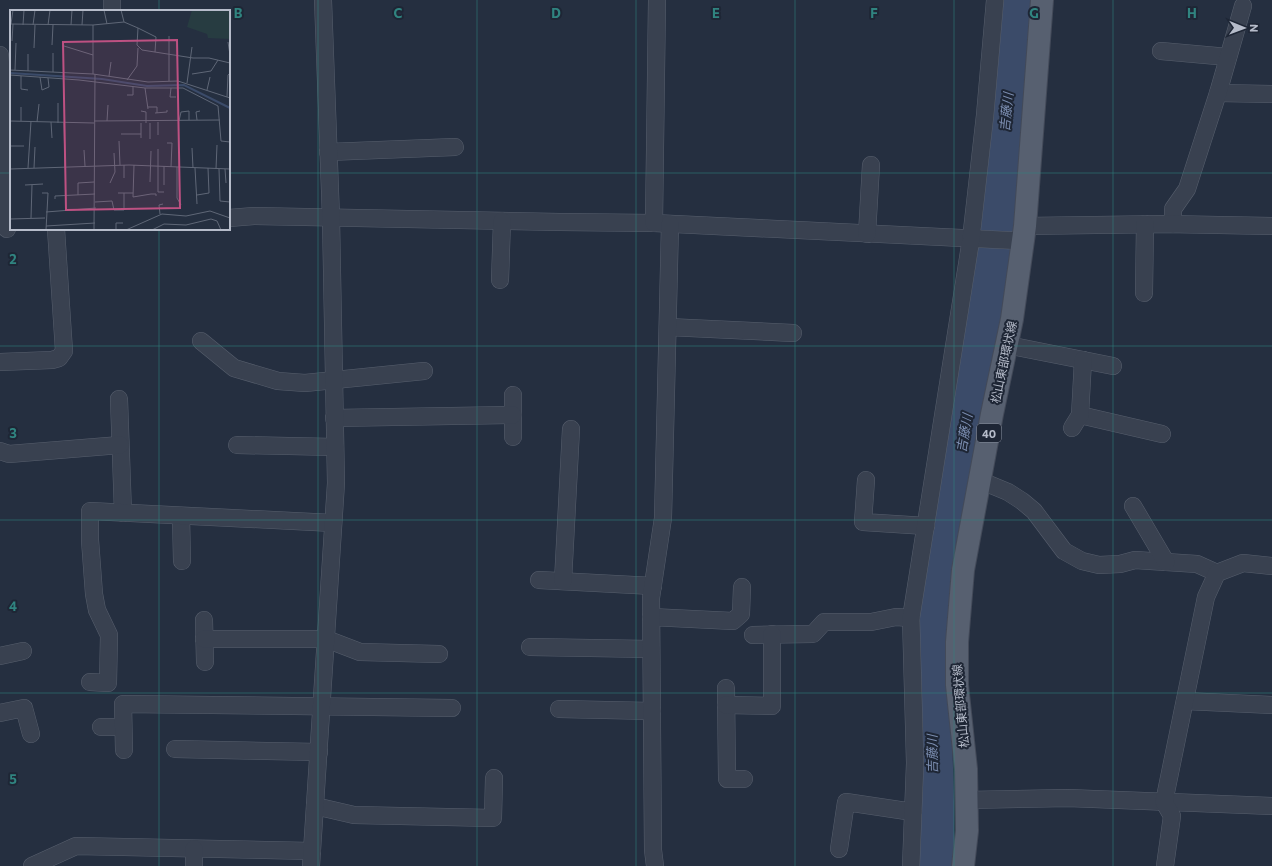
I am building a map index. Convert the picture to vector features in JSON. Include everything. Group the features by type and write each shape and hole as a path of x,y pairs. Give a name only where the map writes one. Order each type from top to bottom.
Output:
{"main road":[{"name":"松山東部環状線","path":"963,866 967,831 966,769 957,685 957,642 963,570 1012,319 1042,0"}],"street":[{"path":"32,866 76,846 194,848 312,859 336,483 323,0"},
{"path":"655,866 651,598 663,518 668,327 662,223 657,0"},
{"path":"911,866 915,763 911,618 976,240 995,0"},
{"path":"1173,224 1173,209 1187,189 1218,93 1243,6"},
{"path":"1161,51 1228,57"},
{"path":"0,55 6,144 6,229"},
{"path":"1218,93 1272,94"},
{"path":"328,152 455,147"},
{"path":"867,234 870,165"},
{"path":"230,218 254,216 662,223 976,240 1145,224 1272,226"},
{"path":"500,280 502,221"},
{"path":"1144,293 1145,224"},
{"path":"0,362 52,360 59,358 64,351 56,230"},
{"path":"668,327 793,333"},
{"path":"201,341 234,368 278,381 305,383 424,371"},
{"path":"1007,345 1113,366"},
{"path":"1083,360 1076,422 1162,434"},
{"path":"513,394 513,437"},
{"path":"119,399 123,513"},
{"path":"334,418 513,415"},
{"path":"563,581 571,429"},
{"path":"0,451 9,454 120,445"},
{"path":"237,445 335,447"},
{"path":"866,480 863,522 926,526"},
{"path":"980,480 1008,492 1022,501 1034,511 1064,550 1082,561 1099,565 1120,564 1135,560 1197,564 1217,573"},
{"path":"1133,506 1166,562"},
{"path":"90,682 108,683 109,635 97,610 94,594 90,540 90,511 333,523"},
{"path":"181,516 182,561"},
{"path":"1165,866 1172,816 1164,802 1206,597 1217,573 1243,563 1272,566"},
{"path":"539,580 653,586"},
{"path":"651,617 733,621 741,614 742,587"},
{"path":"754,635 814,634 824,622 871,622 896,617 911,618"},
{"path":"204,620 205,662"},
{"path":"726,705 772,706 772,634"},
{"path":"204,639 326,639 360,652 439,654"},
{"path":"530,647 651,649"},
{"path":"0,656 23,651"},
{"path":"726,688 727,779 744,779"},
{"path":"1185,701 1272,705"},
{"path":"124,750 123,704 452,708"},
{"path":"0,713 24,708 31,734"},
{"path":"558,709 652,711"},
{"path":"101,727 123,727"},
{"path":"175,749 319,752"},
{"path":"315,806 354,815 493,818 494,778"},
{"path":"966,800 1068,798 1272,806"},
{"path":"839,849 846,802 913,812"},
{"path":"194,848 194,866"}],"waterway":[{"name":"吉藤川","path":"934,866 934,802 929,631 951,516 987,296 1017,0"}]}
